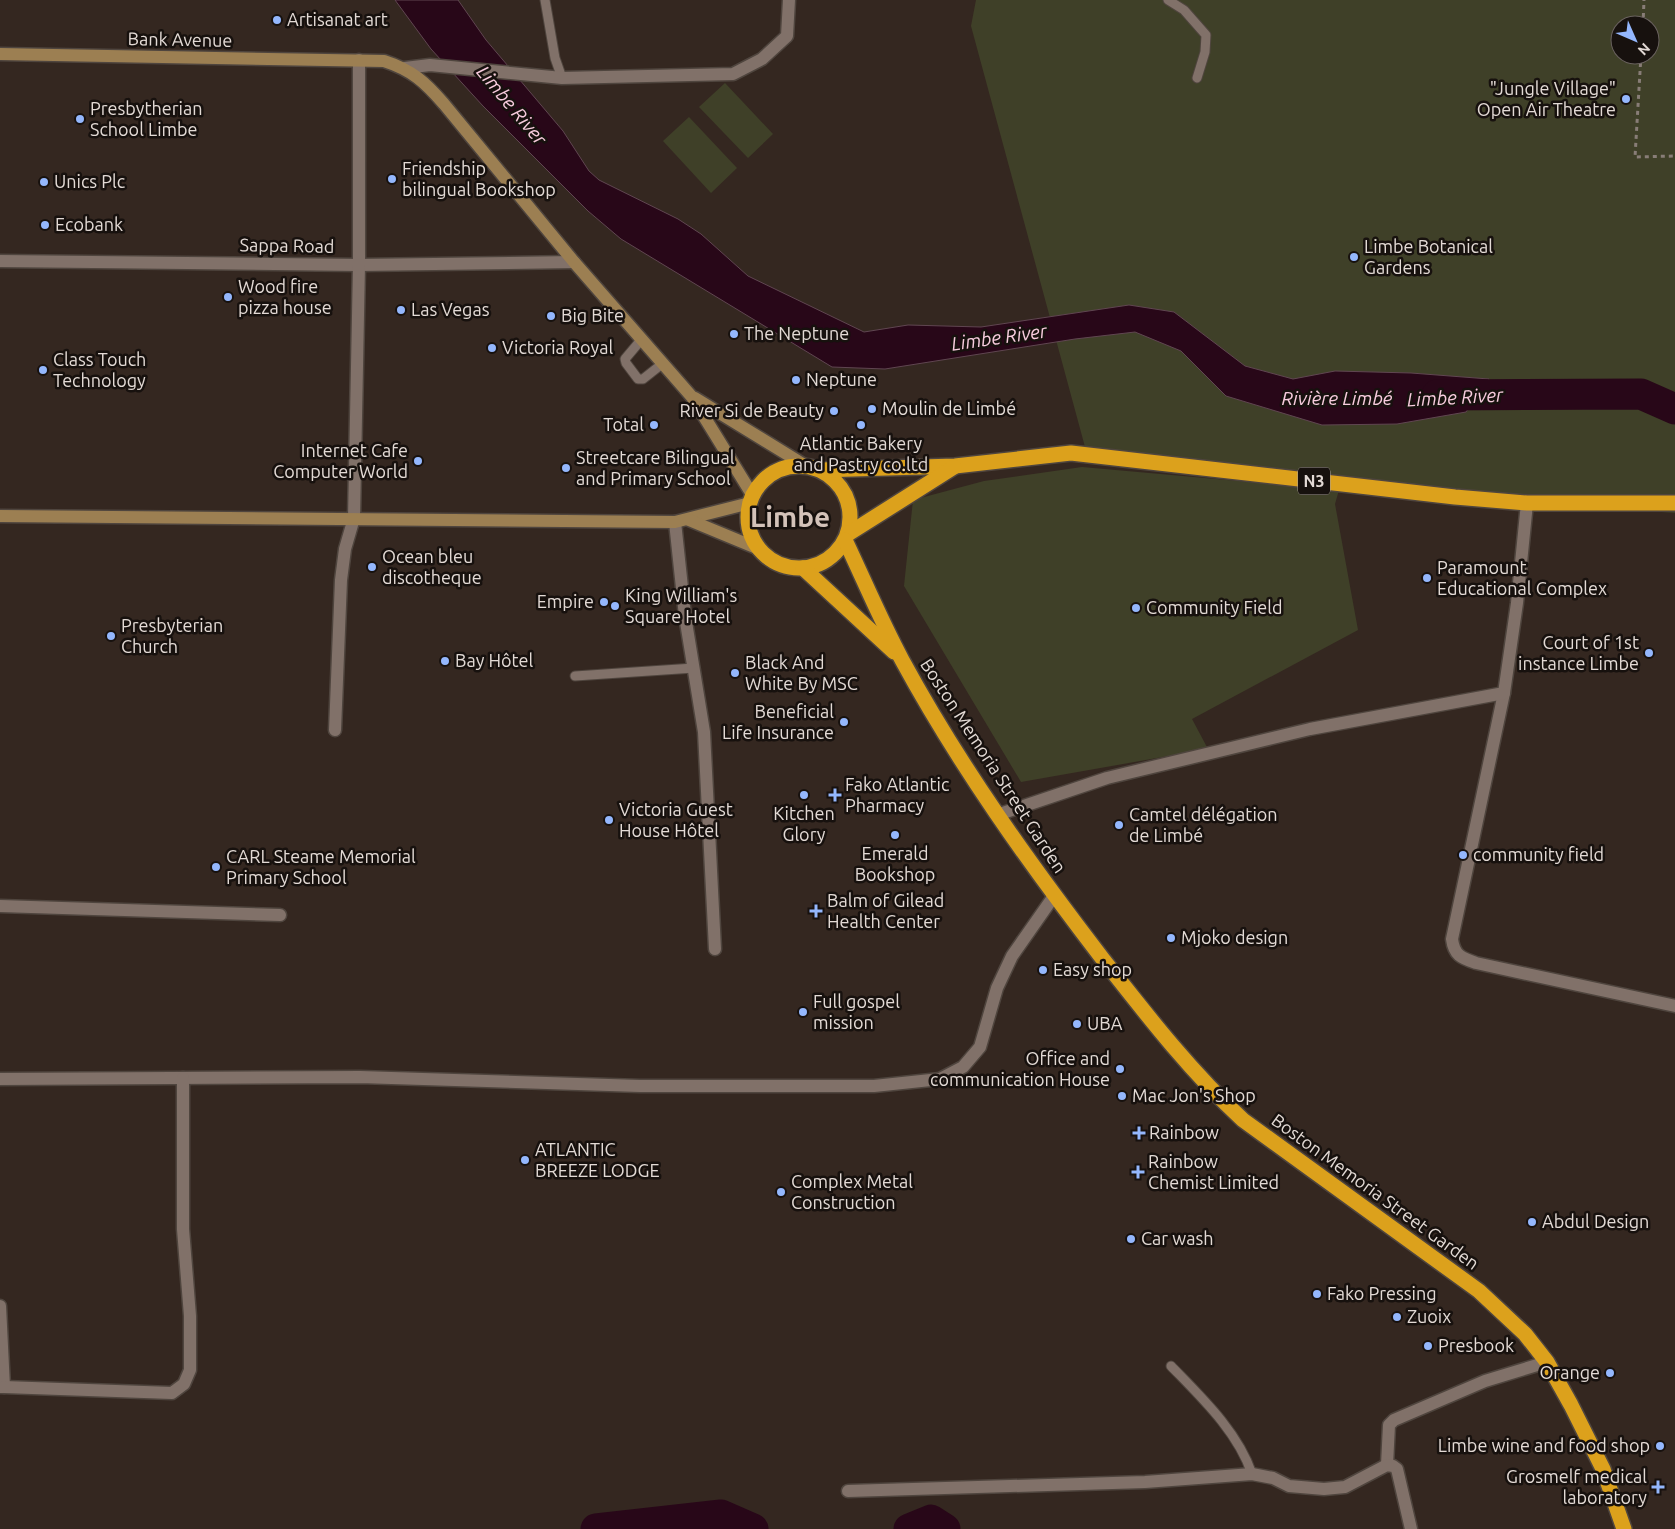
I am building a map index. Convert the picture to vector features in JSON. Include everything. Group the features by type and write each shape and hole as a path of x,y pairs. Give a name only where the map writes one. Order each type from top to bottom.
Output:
{"highway":[{"name":"N3","path":"955,466 1071,453 1454,497 1527,503 1675,503"},
{"path":"955,466 847,537 828,560 803,568 786,567 771,560 759,548 751,534 748,519 752,500 762,482 774,472 790,467 955,466"},
{"path":"813,468 836,480 847,496 851,515 847,537"},
{"name":"Boston Memoria Street Garden","path":"847,537 901,658 997,815 1054,896 1153,1024 1213,1092 1243,1120 1479,1291 1525,1334 1548,1362 1603,1469 1624,1529"},
{"name":"Boston Memoria Street Garden","path":"803,568 901,658"}],"main road":[{"name":"Bank Avenue","path":"0,54 359,60 384,61 405,68"},
{"path":"0,516 675,522 689,520 752,500 692,397 574,262 444,104 426,84 405,68"},
{"path":"692,397 813,468"},
{"path":"689,520 759,548"}],"street":[{"path":"405,68 430,65 562,78 733,74 762,59 787,36 789,0"},
{"path":"336,730 341,580 344,549 354,518 359,265 359,60"},
{"name":"Sappa Road","path":"0,261 359,265 574,262"},
{"path":"1527,503 1517,603 1504,693 1452,939 1453,950 1461,958 1476,963 1675,1006"},
{"path":"675,522 685,616 704,732 715,949"},
{"path":"997,815 1107,778 1290,734 1504,693"},
{"path":"0,1079 360,1077 640,1086 874,1086 911,1084 940,1079 963,1067 980,1047 997,988 1012,956 1054,896"},
{"path":"0,906 280,915"},
{"path":"0,1306 2,1387 172,1393 184,1384 190,1370 190,1325 183,1229 183,1078"},
{"path":"1387,1465 1389,1425 1394,1420 1485,1380 1548,1362"},
{"path":"848,1491 1146,1482 1252,1474 1273,1478 1289,1486 1324,1489 1345,1487 1387,1465 1397,1469 1411,1529"}],"lane":[{"path":"545,0 555,58 562,78"},
{"path":"1168,0 1184,10 1206,35 1205,52 1197,78"},
{"path":"641,340 625,358 626,363 638,380 643,379 662,364"},
{"path":"575,676 694,668"},
{"path":"1172,1366 1210,1408 1246,1453 1252,1474"}],"path":[{"path":"1643,15 1644,0"},
{"path":"1640,65 1635,157 1675,156"}],"green space":[{"name":"Limbe Botanical Gardens","path":"976,0 1675,0 1675,513 1455,497 1088,458 971,26"},
{"path":"725,83 773,134 748,158 699,107"},
{"path":"689,117 737,168 711,193 663,141"},
{"name":"Community Field","path":"1082,467 1339,490 1335,504 1358,630 1192,719 1208,749 1021,782 904,586 913,500 984,481"}],"water":[{"name":"Rivière Limbé","path":"395,0 458,0 486,40 563,131 589,171 599,180 678,219 701,234 748,276 864,332 908,325 981,327 1129,305 1174,312 1245,366 1293,379 1335,371 1411,373 1489,379 1466,412 1397,424 1322,425 1226,396 1181,351 1135,332 1075,339 885,369 832,367 621,239 588,211 483,106 431,49"}],"waterway":[{"name":"Limbe River","path":"1437,395 1641,394 1675,409"},
{"path":"596,1529 721,1515 753,1529"},
{"path":"909,1529 931,1520 945,1529"}],"place":[{"name":"Artisanat art","path":"277,20"},
{"name":"\"Jungle Village\" Open Air Theatre","path":"1626,99"},
{"name":"Presbytherian School Limbe","path":"80,119"},
{"name":"Friendship bilingual Bookshop","path":"392,179"},
{"name":"Unics Plc","path":"44,182"},
{"name":"Ecobank","path":"45,225"},
{"name":"Limbe Botanical Gardens","path":"1354,257"},
{"name":"Wood fire pizza house","path":"228,297"},
{"name":"Las Vegas","path":"401,310"},
{"name":"Big Bite","path":"551,316"},
{"name":"The Neptune","path":"734,334"},
{"name":"Victoria Royal","path":"492,348"},
{"name":"Class Touch Technology","path":"43,370"},
{"name":"Neptune","path":"796,380"},
{"name":"Moulin de Limbé","path":"872,409"},
{"name":"River Si de Beauty","path":"834,411"},
{"name":"Total","path":"654,425"},
{"name":"Atlantic Bakery and Pastry co.ltd","path":"861,425"},
{"name":"Internet Cafe Computer World","path":"418,461"},
{"name":"Streetcare Bilingual and Primary School","path":"566,468"},
{"name":"Ocean bleu discotheque","path":"372,567"},
{"name":"Paramount Educational Complex","path":"1427,578"},
{"name":"Empire","path":"604,602"},
{"name":"King William's Square Hotel","path":"615,606"},
{"name":"Community Field","path":"1136,608"},
{"name":"Presbyterian Church","path":"111,636"},
{"name":"Court of 1st instance Limbe","path":"1649,653"},
{"name":"Bay Hôtel","path":"445,661"},
{"name":"Black And White By MSC","path":"735,673"},
{"name":"Beneficial Life Insurance","path":"844,722"},
{"name":"Kitchen Glory","path":"804,795"},
{"name":"Fako Atlantic Pharmacy","path":"835,795"},
{"name":"Victoria Guest House Hôtel","path":"609,820"},
{"name":"Camtel délégation de Limbé","path":"1119,825"},
{"name":"Emerald Bookshop","path":"895,835"},
{"name":"community field","path":"1463,855"},
{"name":"CARL Steame Memorial Primary School","path":"216,867"},
{"name":"Balm of Gilead Health Center","path":"816,911"},
{"name":"Mjoko design","path":"1171,938"},
{"name":"Easy shop","path":"1043,970"},
{"name":"Full gospel mission","path":"803,1012"},
{"name":"UBA","path":"1077,1024"},
{"name":"Office and communication House","path":"1120,1069"},
{"name":"Mac Jon's Shop","path":"1122,1096"},
{"name":"Rainbow","path":"1139,1133"},
{"name":"ATLANTIC BREEZE LODGE","path":"525,1160"},
{"name":"Rainbow Chemist Limited","path":"1138,1172"},
{"name":"Complex Metal Construction","path":"781,1192"},
{"name":"Abdul Design","path":"1532,1222"},
{"name":"Car wash","path":"1131,1239"},
{"name":"Fako Pressing","path":"1317,1294"},
{"name":"Zuoix","path":"1397,1317"},
{"name":"Presbook","path":"1428,1346"},
{"name":"Orange","path":"1610,1373"},
{"name":"Limbe wine and food shop","path":"1660,1446"},
{"name":"Grosmelf medical laboratory","path":"1658,1487"}],"district":[{"name":"Limbe","path":"790,517"}]}
